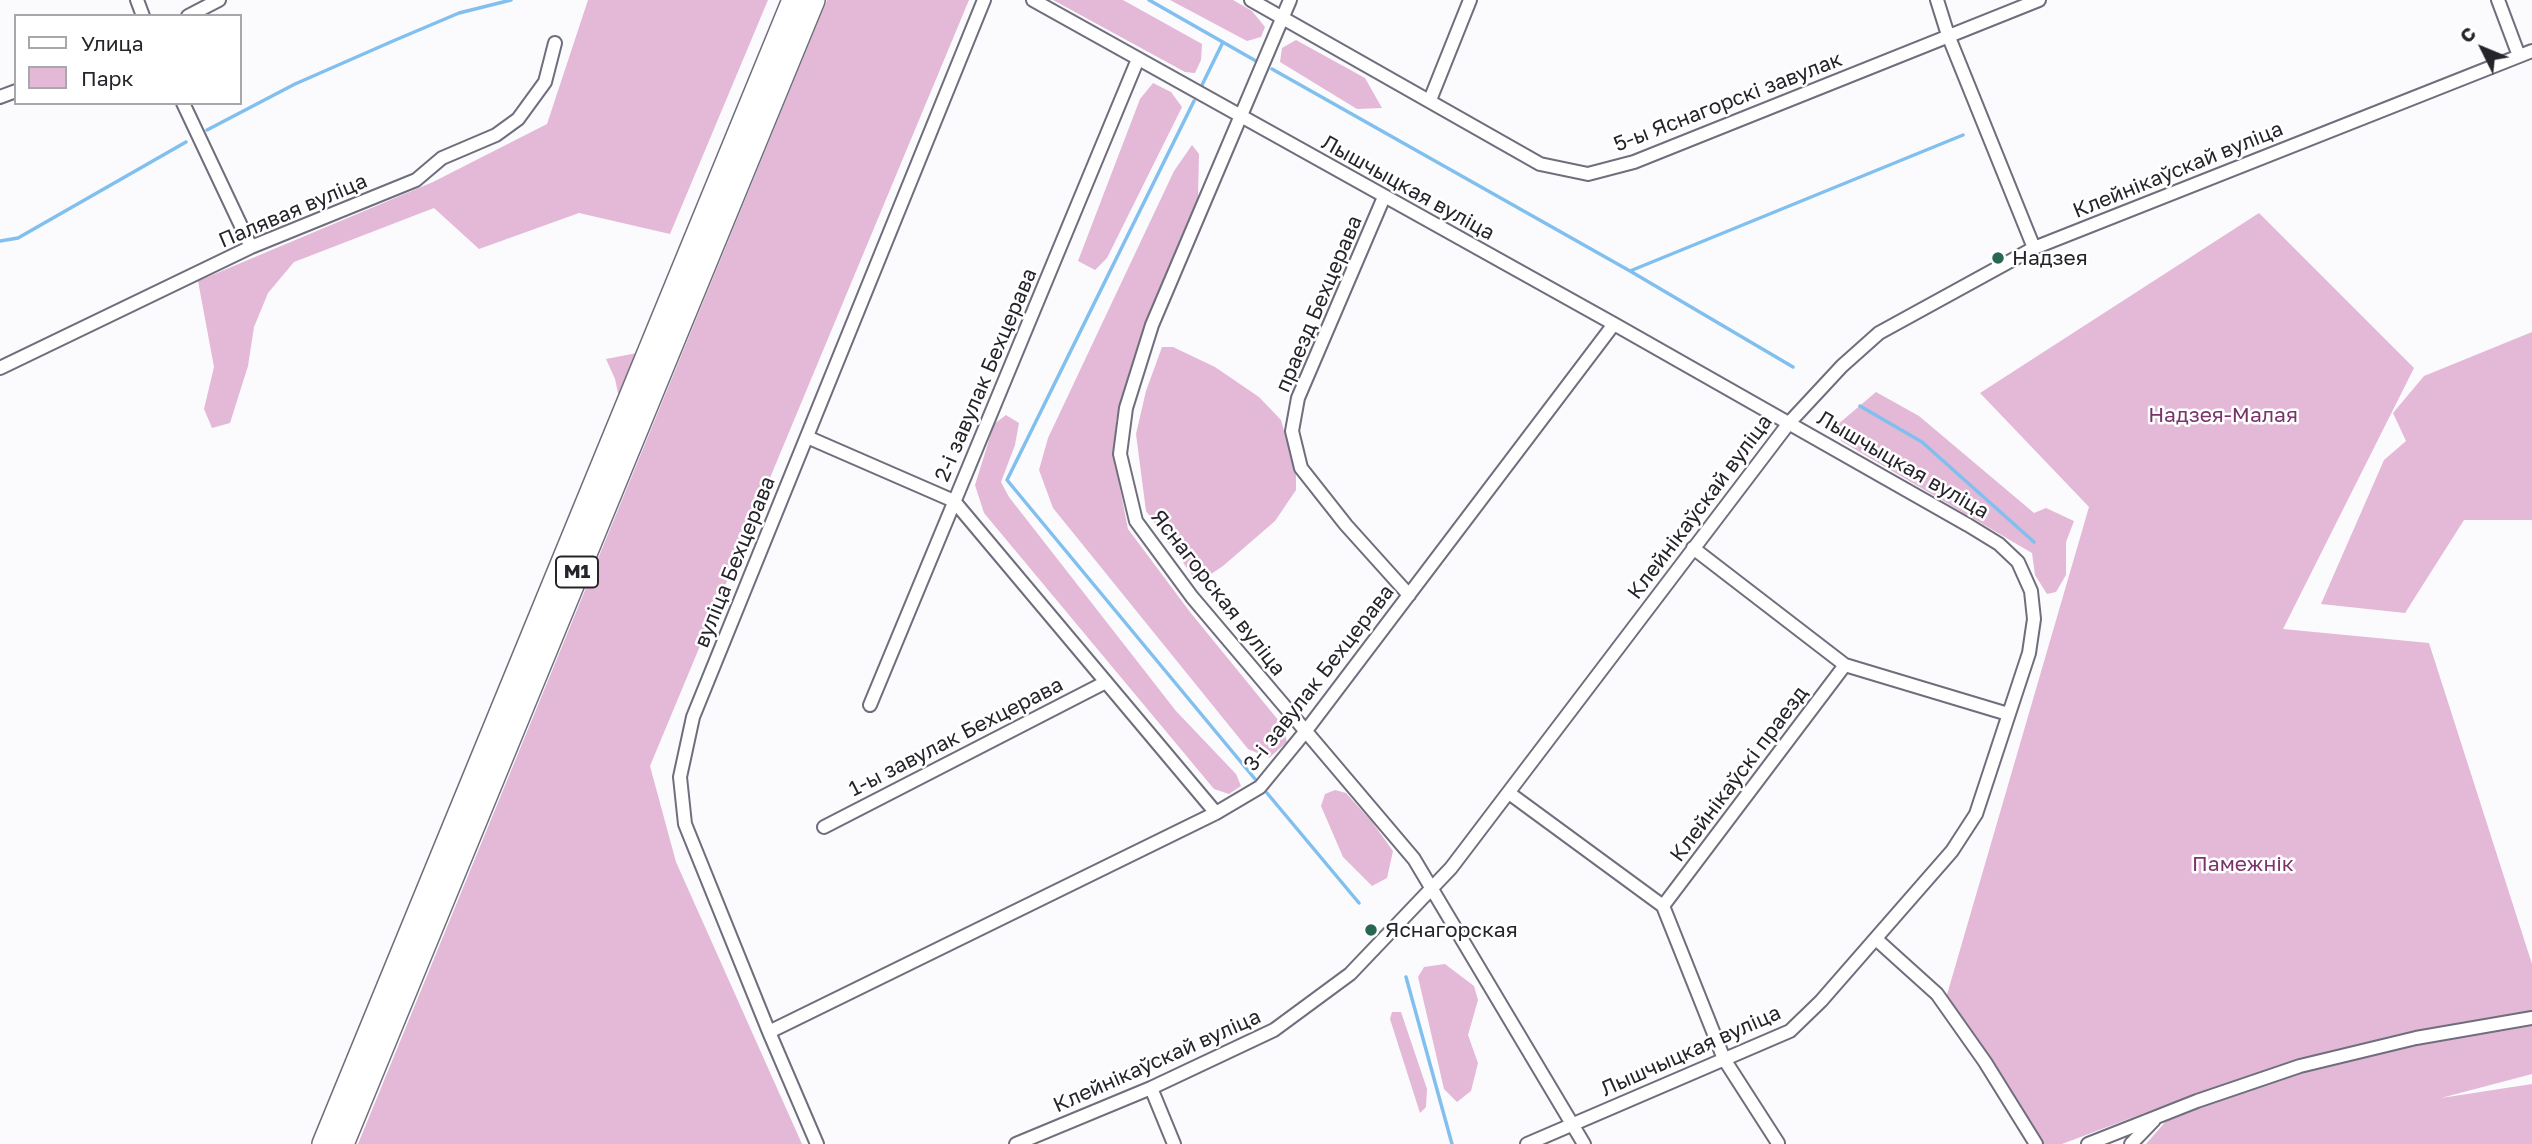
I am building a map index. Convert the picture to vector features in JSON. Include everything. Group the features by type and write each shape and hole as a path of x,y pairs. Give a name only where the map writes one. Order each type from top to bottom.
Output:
{"highway":[{"name":"М1","path":"324,1144 794,0"},
{"name":"М1","path":"342,1144 813,0"}],"street":[{"path":"192,14 219,0"},
{"name":"вуліца Бехцерава","path":"817,1144 685,824 680,777 693,717 984,0"},
{"name":"Лышчыцкая вуліца","path":"1033,0 1968,525 1999,544 2018,562 2031,591 2034,619 2029,653 1976,814 1952,851 1821,1001 1790,1031 1527,1144"},
{"name":"5-ы Яснагорскі завулак","path":"1251,0 1540,164 1588,174 1634,162 2039,0"},
{"name":"Яснагорская вуліца","path":"1290,0 1152,325 1126,408 1120,454 1136,521 1192,597 1415,859 1584,1144"},
{"path":"1430,100 1470,0"},
{"path":"1937,0 1948,35 2034,248"},
{"path":"2498,0 2519,56"},
{"name":"Палявая вуліца","path":"0,368 251,247 415,180 442,158 496,135 518,119 545,82 555,43"},
{"name":"Клейнікаўскай вуліца","path":"1016,1144 1151,1088 1274,1030 1350,974 1433,888 1509,793 1790,423 1842,366 1880,333 2034,248 2532,51"},
{"name":"2-і завулак Бехцерава","path":"870,705 1138,59"},
{"path":"184,105 251,247"},
{"name":"праезд Бехцерава","path":"1384,197 1298,398 1292,431 1301,468 1346,525 1409,595"},
{"name":"3-і завулак Бехцерава","path":"769,1032 1216,813 1260,787 1305,732 1614,324"},
{"path":"807,437 954,501 1216,813"},
{"path":"1693,548 1845,665 2008,714"},
{"name":"Клейнікаўскі праезд","path":"1663,906 1845,665"},
{"name":"1-ы завулак Бехцерава","path":"824,827 1105,682"},
{"path":"1509,793 1663,906 1724,1059 1778,1143"},
{"path":"1877,939 1937,994 1985,1062 2036,1144"},
{"path":"2088,1144 2159,1115 2300,1066 2416,1038 2532,1018"},
{"path":"1151,1088 1174,1144"},
{"path":"2131,1144 2159,1115"}],"green space":[{"path":"588,0 768,0 670,234 579,213 479,249 434,208 294,262 268,293 254,327 248,366 230,423 212,428 204,409 214,367 198,281 433,182 547,124"},
{"path":"827,0 969,0 650,766 676,862 802,1144 358,1144"},
{"path":"1053,0 1123,0 1202,44 1201,60 1195,73 1185,72"},
{"path":"1170,0 1233,0 1252,11 1265,27 1261,37 1247,41"},
{"path":"1296,40 1365,78 1382,108 1357,109 1280,62 1282,48"},
{"path":"1153,83 1171,92 1182,107 1107,258 1095,270 1078,261 1140,99"},
{"path":"1192,145 1199,154 1198,198 1142,333 1116,421 1116,468 1128,529 1190,612 1283,726 1287,742 1269,758 1248,749 1053,508 1039,470 1048,438 1174,171"},
{"name":"Памежнік","path":"2259,213 2414,368 2283,629 2429,643 2532,964 2532,1074 2441,1098 2532,1084 2532,1144 2146,1144 2187,1097 2062,1144 2039,1144 1946,998 2089,507 1980,393"},
{"path":"2532,332 2532,520 2464,520 2405,613 2321,604 2384,460 2406,441 2393,413 2424,376"},
{"path":"1162,347 1173,347 1215,367 1259,397 1281,420 1296,474 1296,490 1275,521 1223,566 1202,580 1192,575 1146,511 1136,434 1146,391"},
{"path":"637,353 619,398 615,379 606,359"},
{"path":"1876,392 1919,416 2034,513 2046,508 2074,521 2066,542 2066,575 2056,592 2047,594 2035,575 2032,553 1841,441 1837,425"},
{"path":"1006,415 1019,423 1015,445 1001,482 1009,497 1176,711 1236,774 1241,786 1229,794 1214,789 984,513 975,485 994,424"},
{"path":"1335,790 1346,793 1393,851 1387,878 1372,886 1343,857 1321,806 1325,794"},
{"path":"1445,964 1474,986 1478,1000 1468,1035 1478,1063 1471,1091 1457,1102 1444,1089 1418,977 1424,967"},
{"path":"1392,1012 1401,1012 1427,1089 1426,1107 1420,1113 1390,1019"}],"waterway":[{"path":"207,130 295,84 393,41 459,13 511,0"},
{"path":"1149,0 1256,61"},
{"path":"1202,85 1223,42"},
{"path":"1272,69 1630,271 1963,135"},
{"path":"1194,101 1007,480 1255,779"},
{"path":"0,241 18,238 186,142"},
{"path":"1630,271 1793,367"},
{"path":"1860,406 1922,442 2034,542"},
{"path":"1267,793 1359,903"},
{"path":"1406,977 1452,1144"}],"place":[{"name":"Надзея","path":"1998,258"},
{"name":"Яснагорская","path":"1371,930"}],"park label":[{"name":"Надзея-Малая","path":"2223,415"}]}
